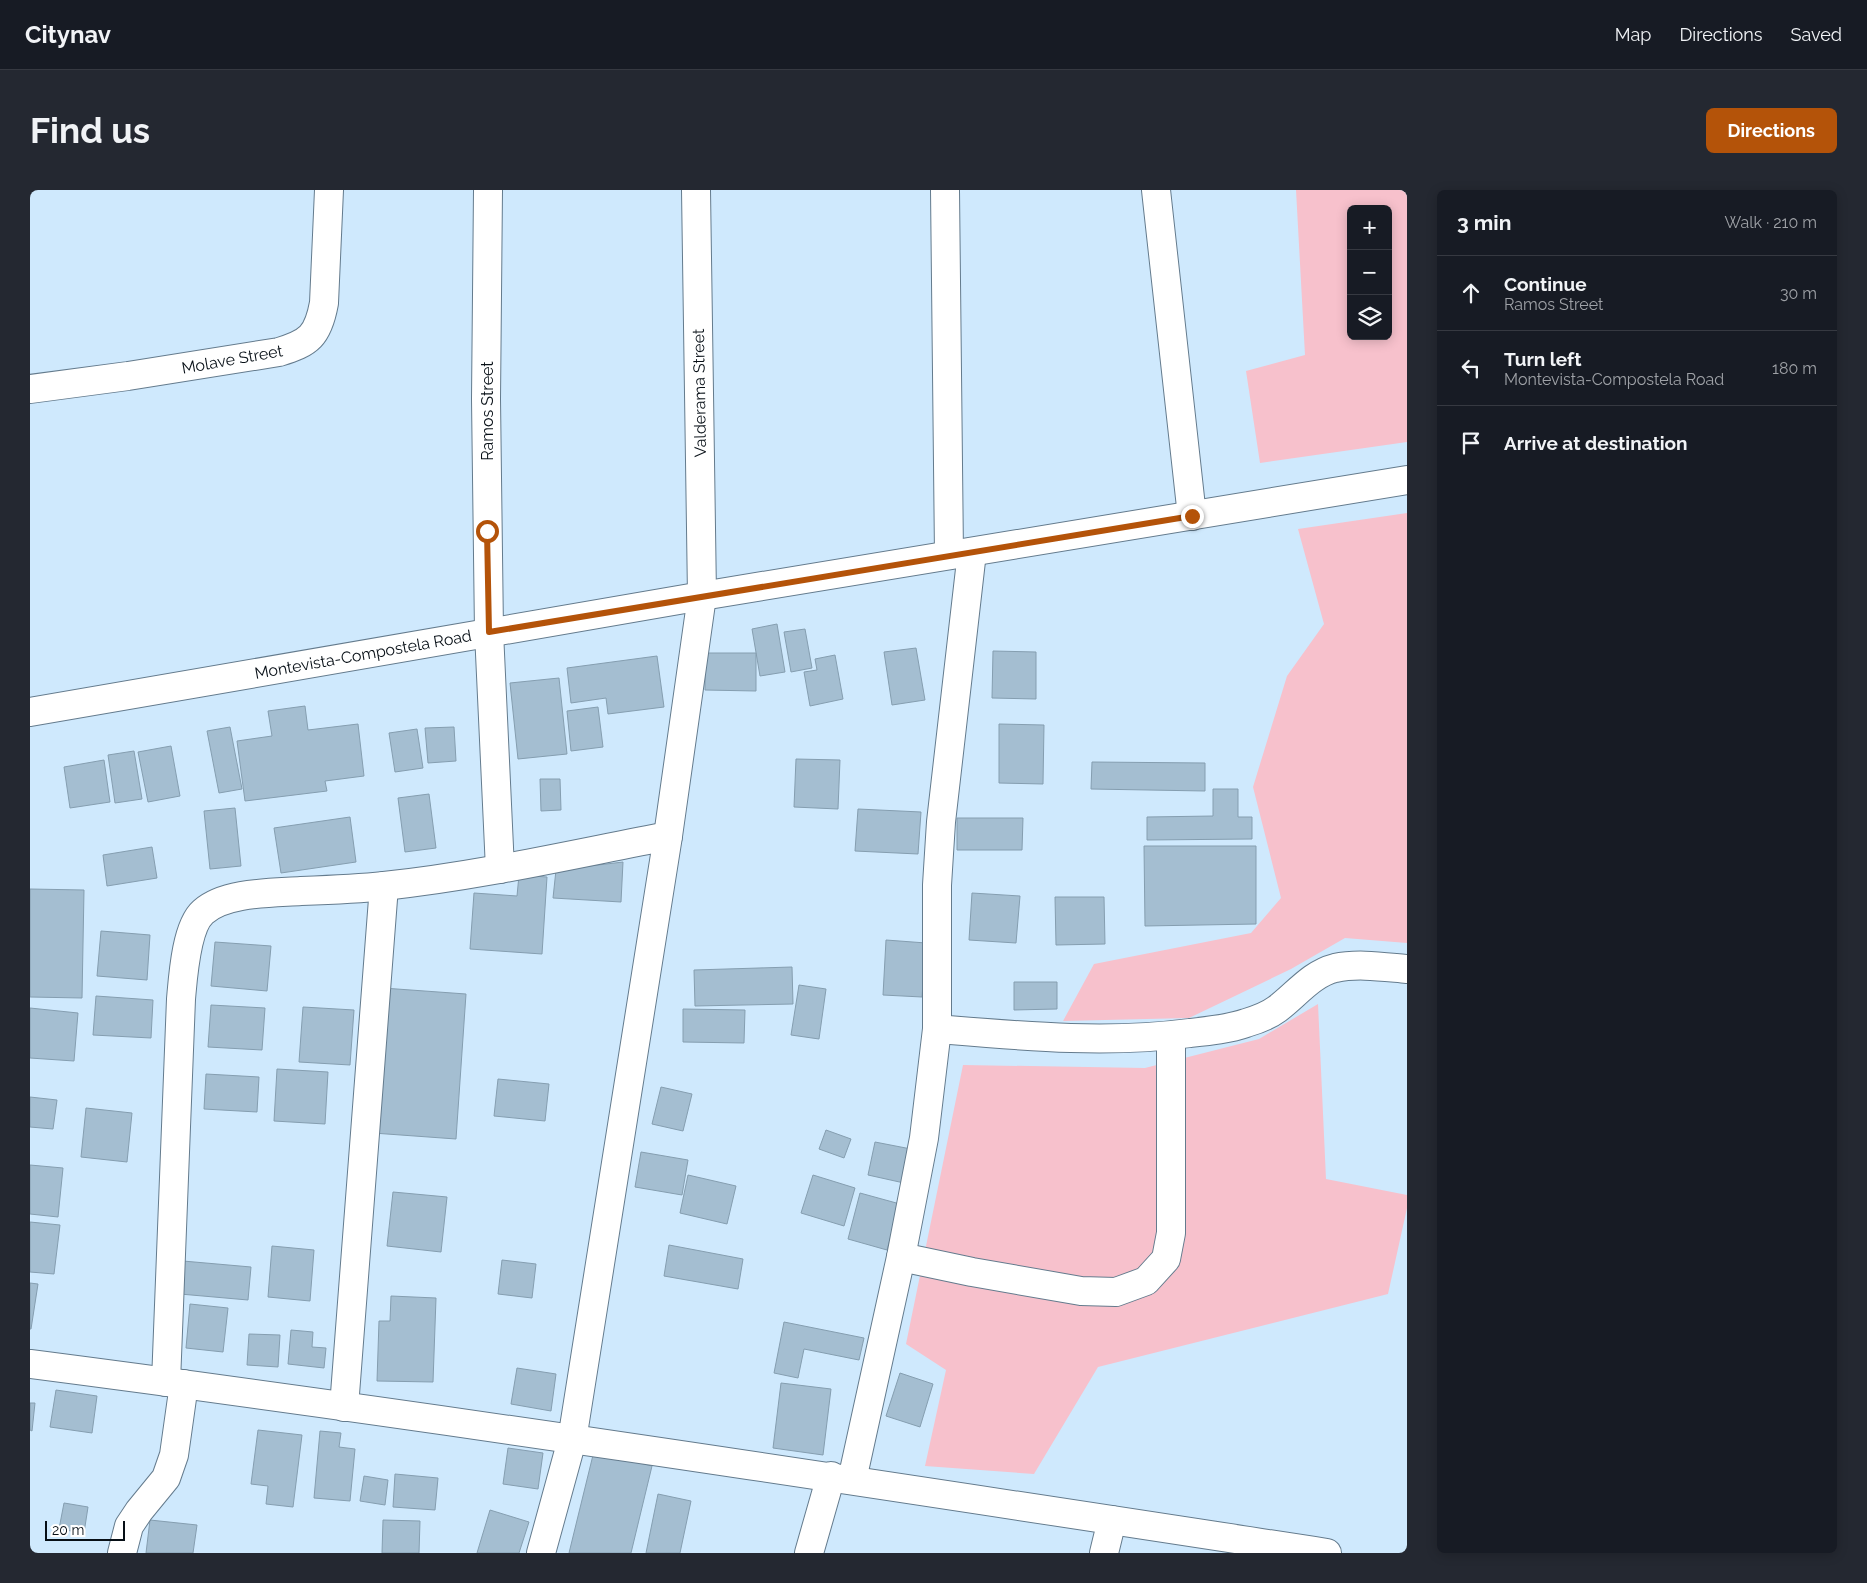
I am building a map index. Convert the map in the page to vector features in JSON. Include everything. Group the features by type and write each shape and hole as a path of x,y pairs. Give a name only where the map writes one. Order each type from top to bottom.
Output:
{"street":[{"name":"Molave Street","path":"30,389 157,372 279,352 300,346 313,336 323,312 329,190"},
{"name":"Ramos Street","path":"488,190 486,399 489,632 500,869"},
{"name":"Valderama Street","path":"541,1553 572,1440 668,836 702,596 696,190"},
{"path":"809,1553 842,1478 901,1257 924,1138 937,1029 937,885 961,553 945,190"},
{"path":"1156,190 1192,516"},
{"name":"Montevista-Compostela Road","path":"30,712 702,596 1407,480"},
{"path":"122,1553 129,1526 166,1478 174,1455 181,999 185,959 190,935 201,913 214,904 239,897 384,886 500,869 668,836"},
{"path":"344,1407 384,886"},
{"path":"937,1029 1056,1038 1104,1039 1171,1036 1246,1024 1276,1010 1319,974 1334,968 1356,966 1407,969"},
{"path":"901,1257 972,1272 1081,1291 1116,1292 1146,1281 1166,1259 1171,1233 1171,1036"},
{"path":"30,1364 842,1478 1327,1553"},
{"path":"1104,1553 1112,1520"}],"shaded area":[{"path":"1296,190 1407,190 1407,442 1260,463 1246,371 1305,355"},
{"path":"1407,513 1407,943 1345,938 1291,969 1189,1018 1063,1021 1094,964 1251,933 1281,898 1253,787 1287,676 1324,624 1298,529"},
{"path":"1318,1004 1326,1179 1407,1195 1407,1208 1388,1294 1098,1367 1034,1474 925,1466 946,1370 906,1344 963,1065 1145,1068 1259,1039"}],"building":[{"path":"777,624 785,672 760,676 752,629"},
{"path":"805,629 812,668 791,672 784,632"},
{"path":"916,648 925,700 892,705 884,652"},
{"path":"993,651 1036,652 1036,699 992,698"},
{"path":"705,653 756,653 756,691 705,690"},
{"path":"835,655 843,699 810,706 804,672 817,670 815,659"},
{"path":"657,656 664,707 608,714 606,698 571,703 567,668"},
{"path":"559,678 567,754 518,759 510,683"},
{"path":"305,706 308,730 358,724 364,776 325,781 327,791 245,801 237,741 272,736 268,711"},
{"path":"598,707 603,747 571,751 567,711"},
{"path":"999,724 1044,725 1043,784 999,783"},
{"path":"230,727 242,789 219,793 207,731"},
{"path":"454,727 456,761 428,763 425,728"},
{"path":"417,729 423,768 395,772 389,733"},
{"path":"171,746 180,796 148,802 138,752"},
{"path":"134,751 142,799 115,803 108,755"},
{"path":"796,759 840,760 838,809 794,807"},
{"path":"104,760 110,802 70,808 64,767"},
{"path":"1092,762 1205,763 1205,791 1091,789"},
{"path":"540,779 560,779 561,810 541,811"},
{"path":"1213,789 1238,789 1238,817 1252,817 1252,839 1147,840 1147,817 1213,816"},
{"path":"429,794 436,848 405,852 398,798"},
{"path":"235,808 241,866 210,869 204,811"},
{"path":"858,809 921,812 918,854 855,851"},
{"path":"350,817 356,862 281,873 274,828"},
{"path":"957,818 1023,818 1022,850 957,850"},
{"path":"1144,846 1256,846 1256,924 1145,926"},
{"path":"152,847 157,878 107,886 103,855"},
{"path":"623,862 621,902 553,898 556,870"},
{"path":"519,875 547,877 542,954 470,949 474,893 517,896"},
{"path":"30,889 84,890 82,998 30,997"},
{"path":"972,893 1020,896 1016,943 969,940"},
{"path":"1055,897 1104,897 1105,944 1056,945"},
{"path":"101,931 150,935 147,980 97,976"},
{"path":"886,940 926,943 922,997 883,995"},
{"path":"215,942 271,946 267,991 211,986"},
{"path":"792,967 793,1004 695,1006 694,970"},
{"path":"1014,982 1057,982 1057,1009 1014,1010"},
{"path":"799,985 826,989 819,1039 791,1035"},
{"path":"383,988 466,994 456,1139 373,1133"},
{"path":"96,996 153,1000 151,1038 93,1035"},
{"path":"211,1005 265,1008 262,1050 208,1047"},
{"path":"303,1007 354,1010 350,1065 299,1062"},
{"path":"30,1008 78,1013 74,1061 30,1058"},
{"path":"683,1009 745,1010 744,1043 683,1042"},
{"path":"277,1069 328,1072 325,1124 274,1121"},
{"path":"206,1074 259,1077 257,1112 204,1109"},
{"path":"498,1079 549,1084 545,1121 494,1116"},
{"path":"661,1087 692,1094 683,1131 652,1124"},
{"path":"30,1097 57,1100 53,1129 30,1127"},
{"path":"86,1108 132,1113 127,1162 81,1157"},
{"path":"826,1130 851,1139 844,1158 819,1149"},
{"path":"875,1142 911,1149 904,1183 868,1175"},
{"path":"641,1152 688,1160 682,1195 635,1187"},
{"path":"30,1165 63,1168 58,1217 30,1214"},
{"path":"688,1175 736,1186 727,1224 680,1213"},
{"path":"813,1175 855,1188 844,1226 801,1213"},
{"path":"393,1192 447,1197 441,1252 387,1246"},
{"path":"860,1193 900,1204 887,1250 848,1239"},
{"path":"30,1222 60,1225 54,1274 30,1272"},
{"path":"669,1245 743,1259 738,1289 664,1276"},
{"path":"272,1246 314,1250 310,1301 268,1297"},
{"path":"502,1260 536,1264 532,1298 498,1294"},
{"path":"183,1261 251,1267 248,1300 180,1294"},
{"path":"30,1283 38,1284 31,1329 30,1329"},
{"path":"391,1296 436,1298 433,1382 377,1381 379,1321 390,1321"},
{"path":"190,1304 228,1308 223,1352 186,1348"},
{"path":"784,1322 864,1338 859,1360 804,1349 798,1378 774,1373"},
{"path":"291,1330 313,1332 312,1347 326,1348 324,1368 288,1364"},
{"path":"249,1334 280,1335 278,1367 247,1365"},
{"path":"517,1368 556,1374 551,1411 511,1404"},
{"path":"900,1373 933,1384 920,1427 886,1416"},
{"path":"781,1383 831,1389 823,1455 773,1448"},
{"path":"56,1390 97,1396 92,1433 50,1427"},
{"path":"30,1403 35,1403 32,1431 30,1430"},
{"path":"258,1430 302,1435 293,1507 266,1504 268,1486 251,1484"},
{"path":"320,1431 341,1433 339,1447 355,1449 350,1501 314,1498"},
{"path":"508,1448 543,1453 538,1489 503,1484"},
{"path":"594,1451 652,1466 631,1553 569,1553"},
{"path":"395,1474 438,1478 435,1510 393,1507"},
{"path":"364,1476 388,1480 385,1505 360,1501"},
{"path":"658,1494 691,1501 680,1553 646,1553"},
{"path":"64,1503 88,1507 84,1533 59,1529"},
{"path":"490,1510 529,1522 519,1553 477,1553"},
{"path":"150,1520 197,1525 193,1553 146,1553"},
{"path":"383,1520 420,1521 419,1553 382,1553"}],"route":[{"path":"487,531 489,632 1192,516"}]}
